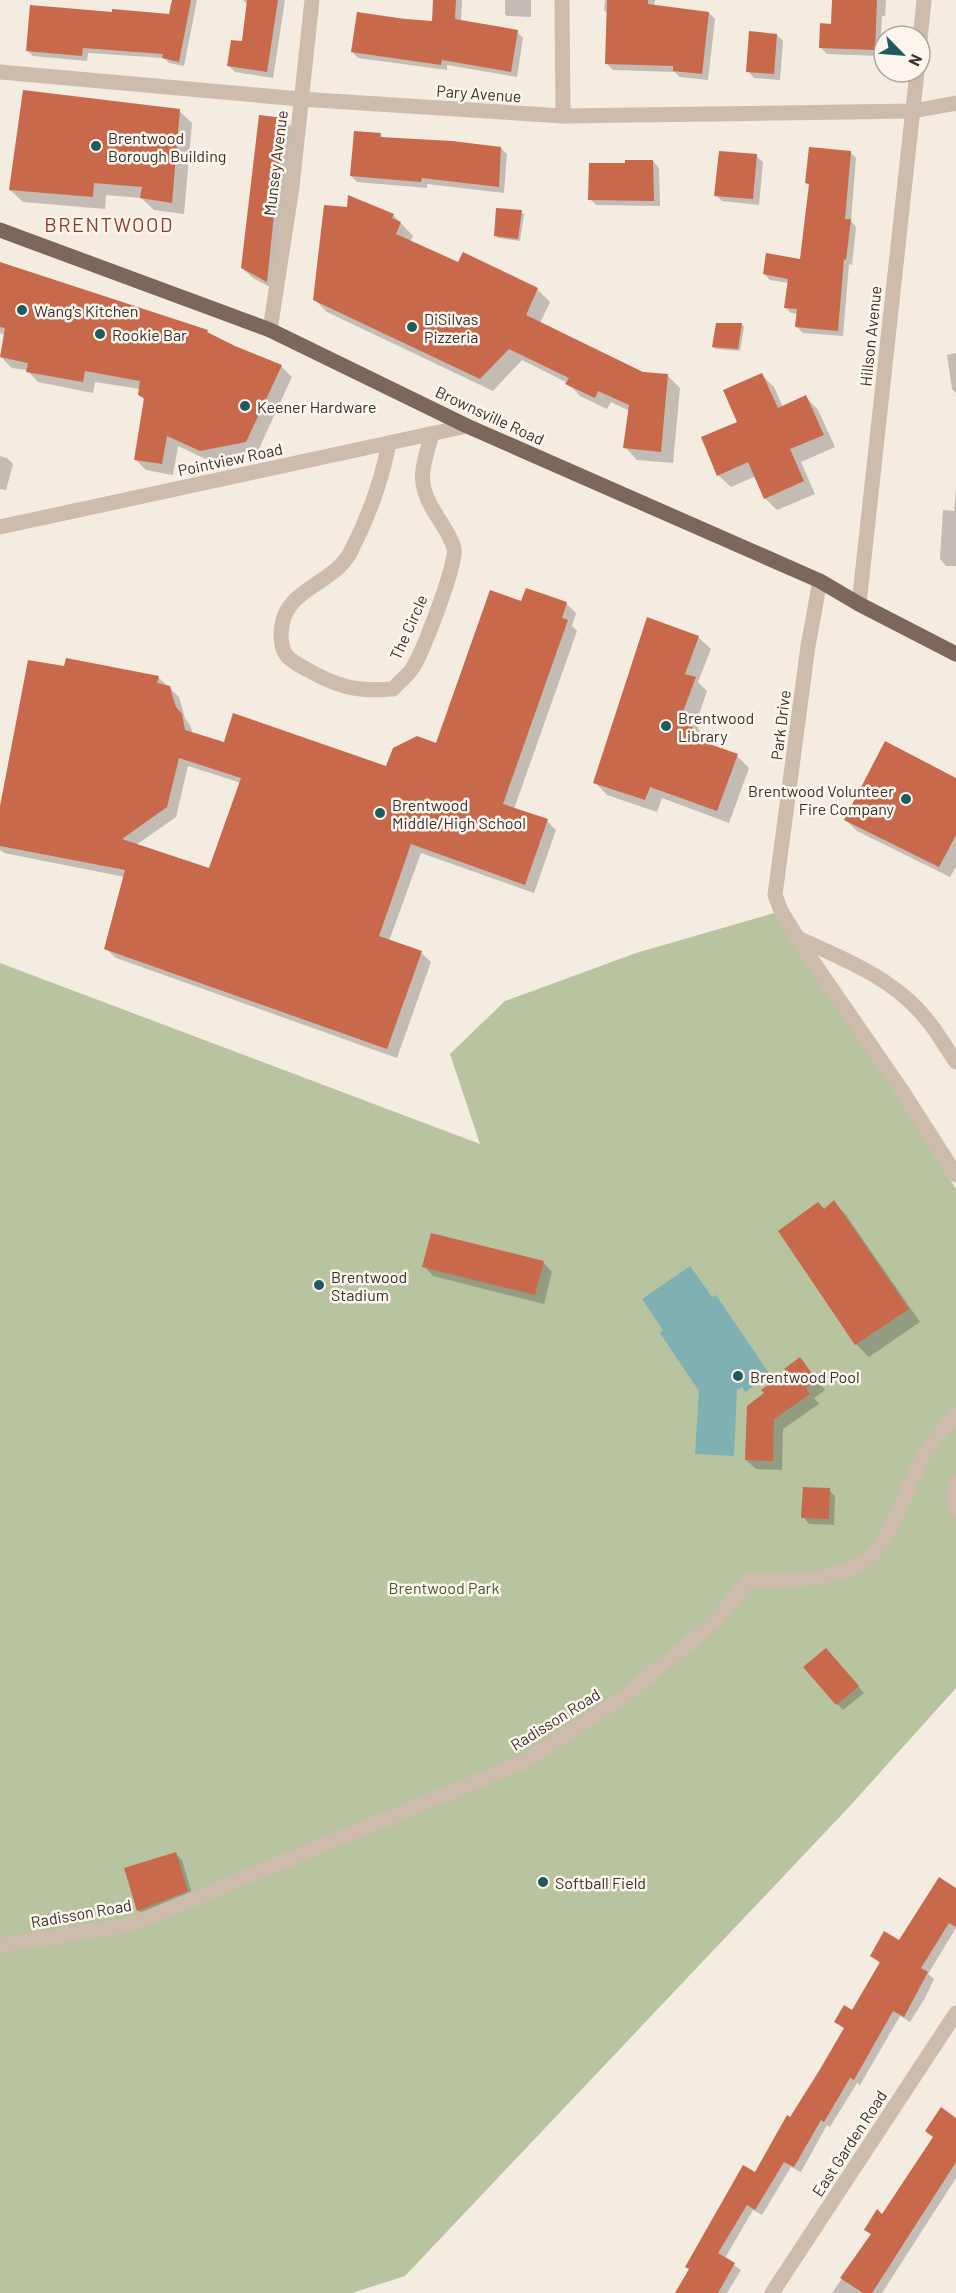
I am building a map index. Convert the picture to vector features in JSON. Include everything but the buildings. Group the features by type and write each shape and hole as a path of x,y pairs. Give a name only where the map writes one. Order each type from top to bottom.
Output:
{"main road":[{"name":"Brownsville Road","path":"0,230 270,330 467,426 820,581 859,604 956,654"}],"street":[{"name":"Munsey Avenue","path":"270,330 292,188 312,0"},
{"path":"562,0 563,116"},
{"path":"922,24 924,0"},
{"name":"Pary Avenue","path":"0,72 300,99 563,116 913,111 956,103"},
{"name":"Hillson Avenue","path":"859,604 916,84"},
{"name":"Pointview Road","path":"0,527 467,426"},
{"name":"The Circle","path":"389,443 373,498 351,553 338,569 298,597 286,610 281,624 281,645 290,660 336,684 367,691 393,689 412,669 430,628 451,567 455,550 428,502 421,472 432,434"},
{"name":"Park Drive","path":"820,581 808,646 775,895 781,911 805,950 903,1092 956,1175"},
{"path":"800,939 850,961 904,996 927,1019 956,1062"},
{"name":"Radisson Road","path":"0,1945 130,1925 528,1760 622,1698 713,1623 749,1580 806,1580 834,1574 862,1563 885,1539 921,1460 956,1414"},
{"path":"956,1483 953,1499 956,1509"},
{"name":"East Garden Road","path":"772,2293 956,2013"}],"green space":[{"name":"Brentwood Park","path":"781,911 956,1189 956,1688 849,1807 405,2276 352,2293 0,2293 0,963 480,1144 450,1054 505,1001 636,953"}],"water":[{"name":"Brentwood Pool","path":"690,1266 712,1297 716,1295 770,1375 745,1392 742,1387 737,1390 734,1456 695,1454 699,1391 660,1333 663,1330 642,1299"}],"place":[{"name":"Brentwood Borough Building","path":"96,146"},
{"name":"Wang's Kitchen","path":"22,310"},
{"name":"DiSilvas Pizzeria","path":"412,327"},
{"name":"Rookie Bar","path":"100,334"},
{"name":"Keener Hardware","path":"245,406"},
{"name":"Brentwood Library","path":"666,726"},
{"name":"Brentwood Volunteer Fire Company","path":"906,799"},
{"name":"Brentwood Middle/High School","path":"380,813"},
{"name":"Brentwood Stadium","path":"319,1285"},
{"name":"Brentwood Pool","path":"738,1376"},
{"name":"Softball Field","path":"543,1882"}],"district":[{"name":"BRENTWOOD","path":"109,224"}]}
